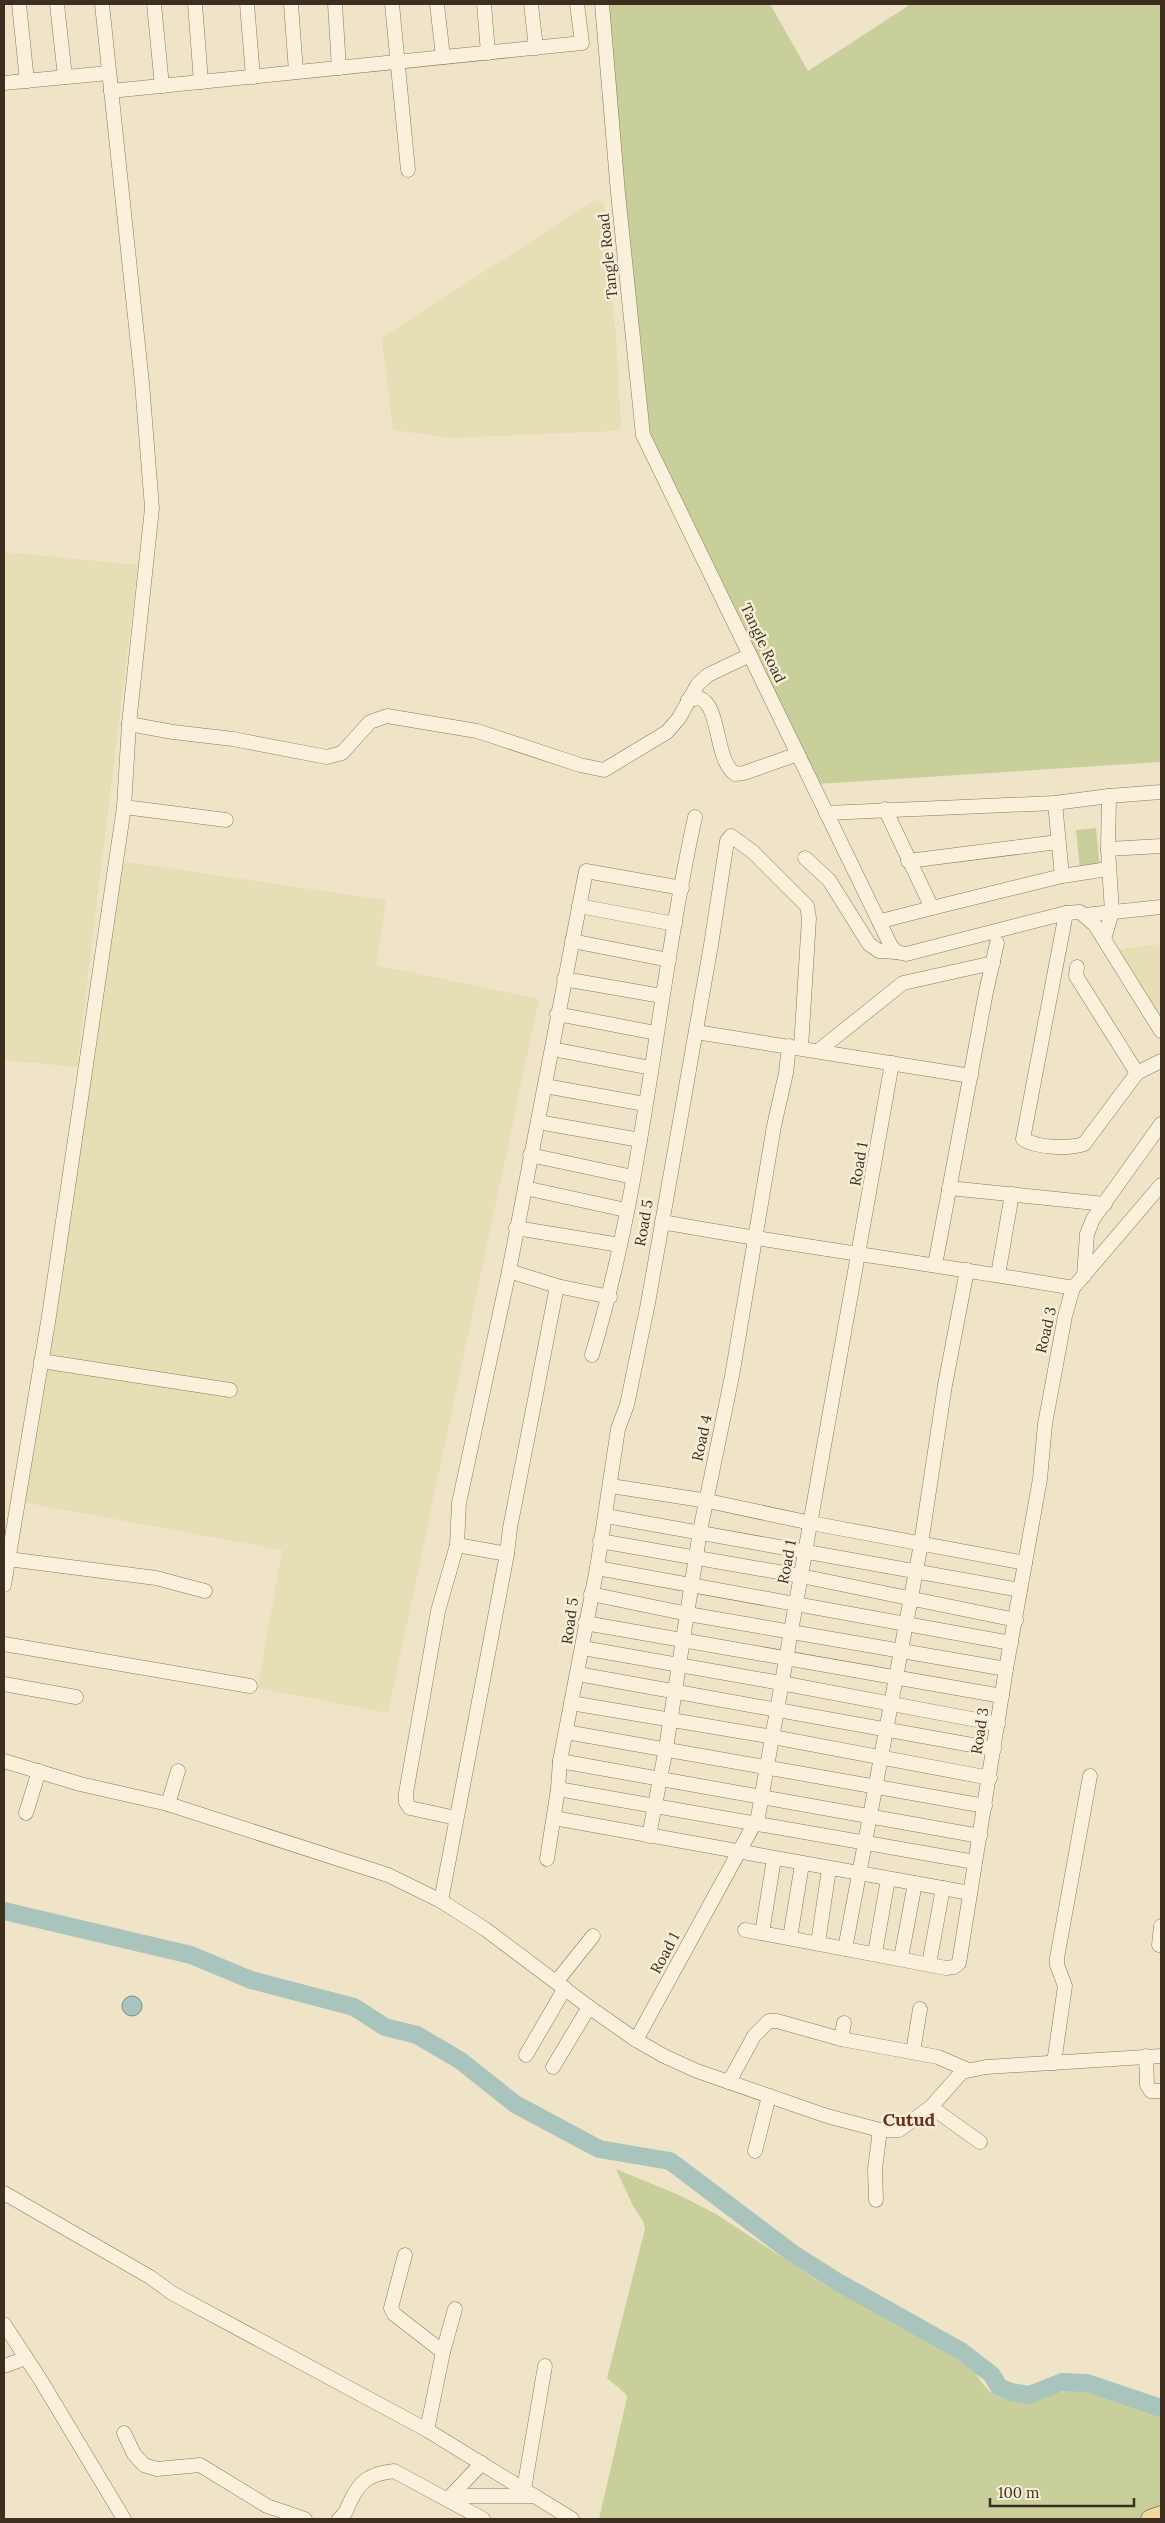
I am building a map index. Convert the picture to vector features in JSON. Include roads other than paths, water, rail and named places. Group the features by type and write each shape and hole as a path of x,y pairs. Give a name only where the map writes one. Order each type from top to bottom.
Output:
{"main road":[{"path":"1150,2519 1161,2515"}],"street":[{"path":"19,4 27,81"},
{"path":"57,4 65,77"},
{"path":"4,1585 41,1361 124,807 129,724 152,508 142,383 102,4"},
{"path":"154,4 162,86"},
{"path":"194,4 201,82"},
{"path":"246,4 253,77"},
{"path":"290,4 296,72"},
{"path":"335,4 340,68"},
{"path":"392,4 408,170"},
{"path":"437,4 443,58"},
{"path":"484,4 488,53"},
{"path":"530,4 536,48"},
{"path":"577,4 582,43"},
{"name":"Tangle Road","path":"602,4 642,428 647,444 826,813 879,917 891,946 896,952"},
{"path":"111,91 604,40"},
{"path":"4,83 108,73"},
{"path":"129,724 173,732 233,739 328,757 342,753 375,719 395,716 478,731 521,747 601,770 608,769 667,732 679,718 698,684 708,675 750,655"},
{"path":"688,700 698,698 708,705 725,757 730,769 735,774 744,773 798,754"},
{"path":"826,813 1055,804 1109,796 1161,792"},
{"path":"1104,939 1112,912 1108,869 1109,796"},
{"path":"1055,804 1062,876"},
{"path":"124,807 226,820"},
{"path":"885,810 932,908"},
{"path":"592,1355 610,1297 620,1245 640,1140 662,996 695,817"},
{"name":"Road 5","path":"547,1859 558,1789 560,1761 583,1648 590,1594 597,1568 600,1541 611,1486 618,1429 627,1405 637,1357 696,1032 727,841 733,836 753,852 807,906 808,930 795,1047"},
{"path":"908,861 1058,842"},
{"path":"1108,849 1161,846"},
{"path":"805,858 829,880 859,929 874,948 906,954 1066,913 1080,912 1085,914 1161,907"},
{"path":"859,929 879,917 932,908 1062,876 1108,869"},
{"path":"456,1818 410,1808 406,1802 438,1610 457,1545 459,1503 509,1271 586,871 682,888"},
{"path":"580,906 675,924"},
{"path":"1066,913 1022,1139 1039,1144 1074,1147 1084,1144 1137,1073 1161,1061"},
{"path":"1085,914 1096,925 1161,1031"},
{"path":"572,941 669,960"},
{"path":"935,1265 997,942"},
{"path":"818,1051 903,982 992,963"},
{"path":"1077,966 1076,976 1137,1073"},
{"path":"564,978 662,996"},
{"path":"558,1014 656,1033"},
{"path":"696,1032 971,1076"},
{"name":"Road 4","path":"648,1836 666,1748 700,1531 708,1501 774,1126 786,1073 795,1047"},
{"path":"552,1049 651,1068"},
{"name":"Road 1","path":"636,2040 758,1817 892,1063"},
{"path":"545,1086 645,1104"},
{"path":"538,1122 640,1140"},
{"path":"1084,1276 1086,1234 1093,1219 1161,1124"},
{"path":"530,1155 633,1177"},
{"path":"662,1222 755,1239 935,1265 1074,1288 1161,1185"},
{"path":"525,1188 626,1210"},
{"path":"949,1188 1104,1204"},
{"path":"998,1275 1012,1194"},
{"path":"516,1228 620,1245"},
{"path":"845,1948 921,1544 945,1385 967,1270"},
{"path":"509,1271 557,1286 610,1297"},
{"path":"441,1901 508,1554 510,1528 557,1286"},
{"name":"Road 3","path":"745,1930 951,1968 959,1963 1006,1669 1040,1479 1054,1370 1064,1316 1074,1288"},
{"path":"41,1361 230,1390"},
{"path":"611,1486 708,1501 811,1523 1025,1562"},
{"path":"606,1516 700,1531 1020,1590"},
{"path":"600,1541 801,1576 1016,1620"},
{"path":"457,1545 508,1554"},
{"path":"8,1559 156,1578 205,1591"},
{"path":"597,1568 796,1602 1011,1643"},
{"path":"590,1594 688,1614 1006,1669"},
{"path":"585,1623 1002,1696"},
{"path":"4,1644 250,1686"},
{"path":"583,1648 678,1667 781,1683 998,1724"},
{"path":"578,1674 777,1712 994,1749"},
{"path":"4,1684 76,1697"},
{"path":"572,1703 772,1737 990,1778"},
{"path":"566,1732 666,1748 767,1768 985,1806"},
{"path":"4,1761 80,1784 168,1804 263,1836 364,1865 412,1885 485,1929 636,2040 679,2064 826,2116 880,2130 899,2130 931,2107 956,2077 968,2070 986,2067 1161,2056"},
{"path":"560,1761 761,1798 871,1815 980,1836"},
{"path":"168,1804 178,1770"},
{"path":"26,1813 39,1772"},
{"path":"1054,2064 1065,1986 1057,1965 1057,1958 1090,1776"},
{"path":"558,1789 975,1862"},
{"path":"554,1818 970,1894"},
{"path":"762,1933 774,1859"},
{"path":"790,1938 802,1864"},
{"path":"818,1943 829,1869"},
{"path":"875,1953 888,1879"},
{"path":"901,1958 915,1883"},
{"path":"929,1964 943,1888"},
{"path":"1159,1945 1161,1926"},
{"path":"526,2056 561,1985 593,1936"},
{"path":"553,2067 589,2007"},
{"path":"913,2052 920,2010"},
{"path":"729,2082 754,2036 769,2021 776,2021 841,2039 944,2059 968,2070"},
{"path":"841,2039 844,2023"},
{"path":"1146,2056 1147,2086 1151,2090 1161,2091"},
{"path":"756,2151 769,2096"},
{"path":"931,2107 980,2142"},
{"path":"876,2200 875,2169 880,2130"},
{"path":"4,2193 150,2277 172,2293 427,2430 572,2519"},
{"path":"405,2256 390,2308 394,2314 443,2352"},
{"path":"427,2430 443,2352 455,2310"},
{"path":"4,2324 124,2519"},
{"path":"4,2366 26,2358"},
{"path":"529,2492 546,2366"},
{"path":"124,2433 134,2454 144,2465 157,2468 200,2465 267,2506 305,2519"},
{"path":"449,2498 482,2463"},
{"path":"339,2519 344,2515 359,2485 377,2473 394,2471 449,2498 483,2519"},
{"path":"449,2498 529,2492"}],"water":[{"path":"132,1996 139,1999 142,2006 139,2013 132,2016 125,2013 122,2006 125,1999"}],"waterway":[{"path":"4,1911 191,1955 251,1980 354,2007 385,2027 417,2035 461,2061 515,2104 599,2149 670,2161 792,2253 836,2281 961,2351 992,2375 999,2387 1011,2392 1029,2395 1062,2382 1087,2383 1161,2408"}],"district":[{"name":"Cutud","path":"909,2120"}]}
